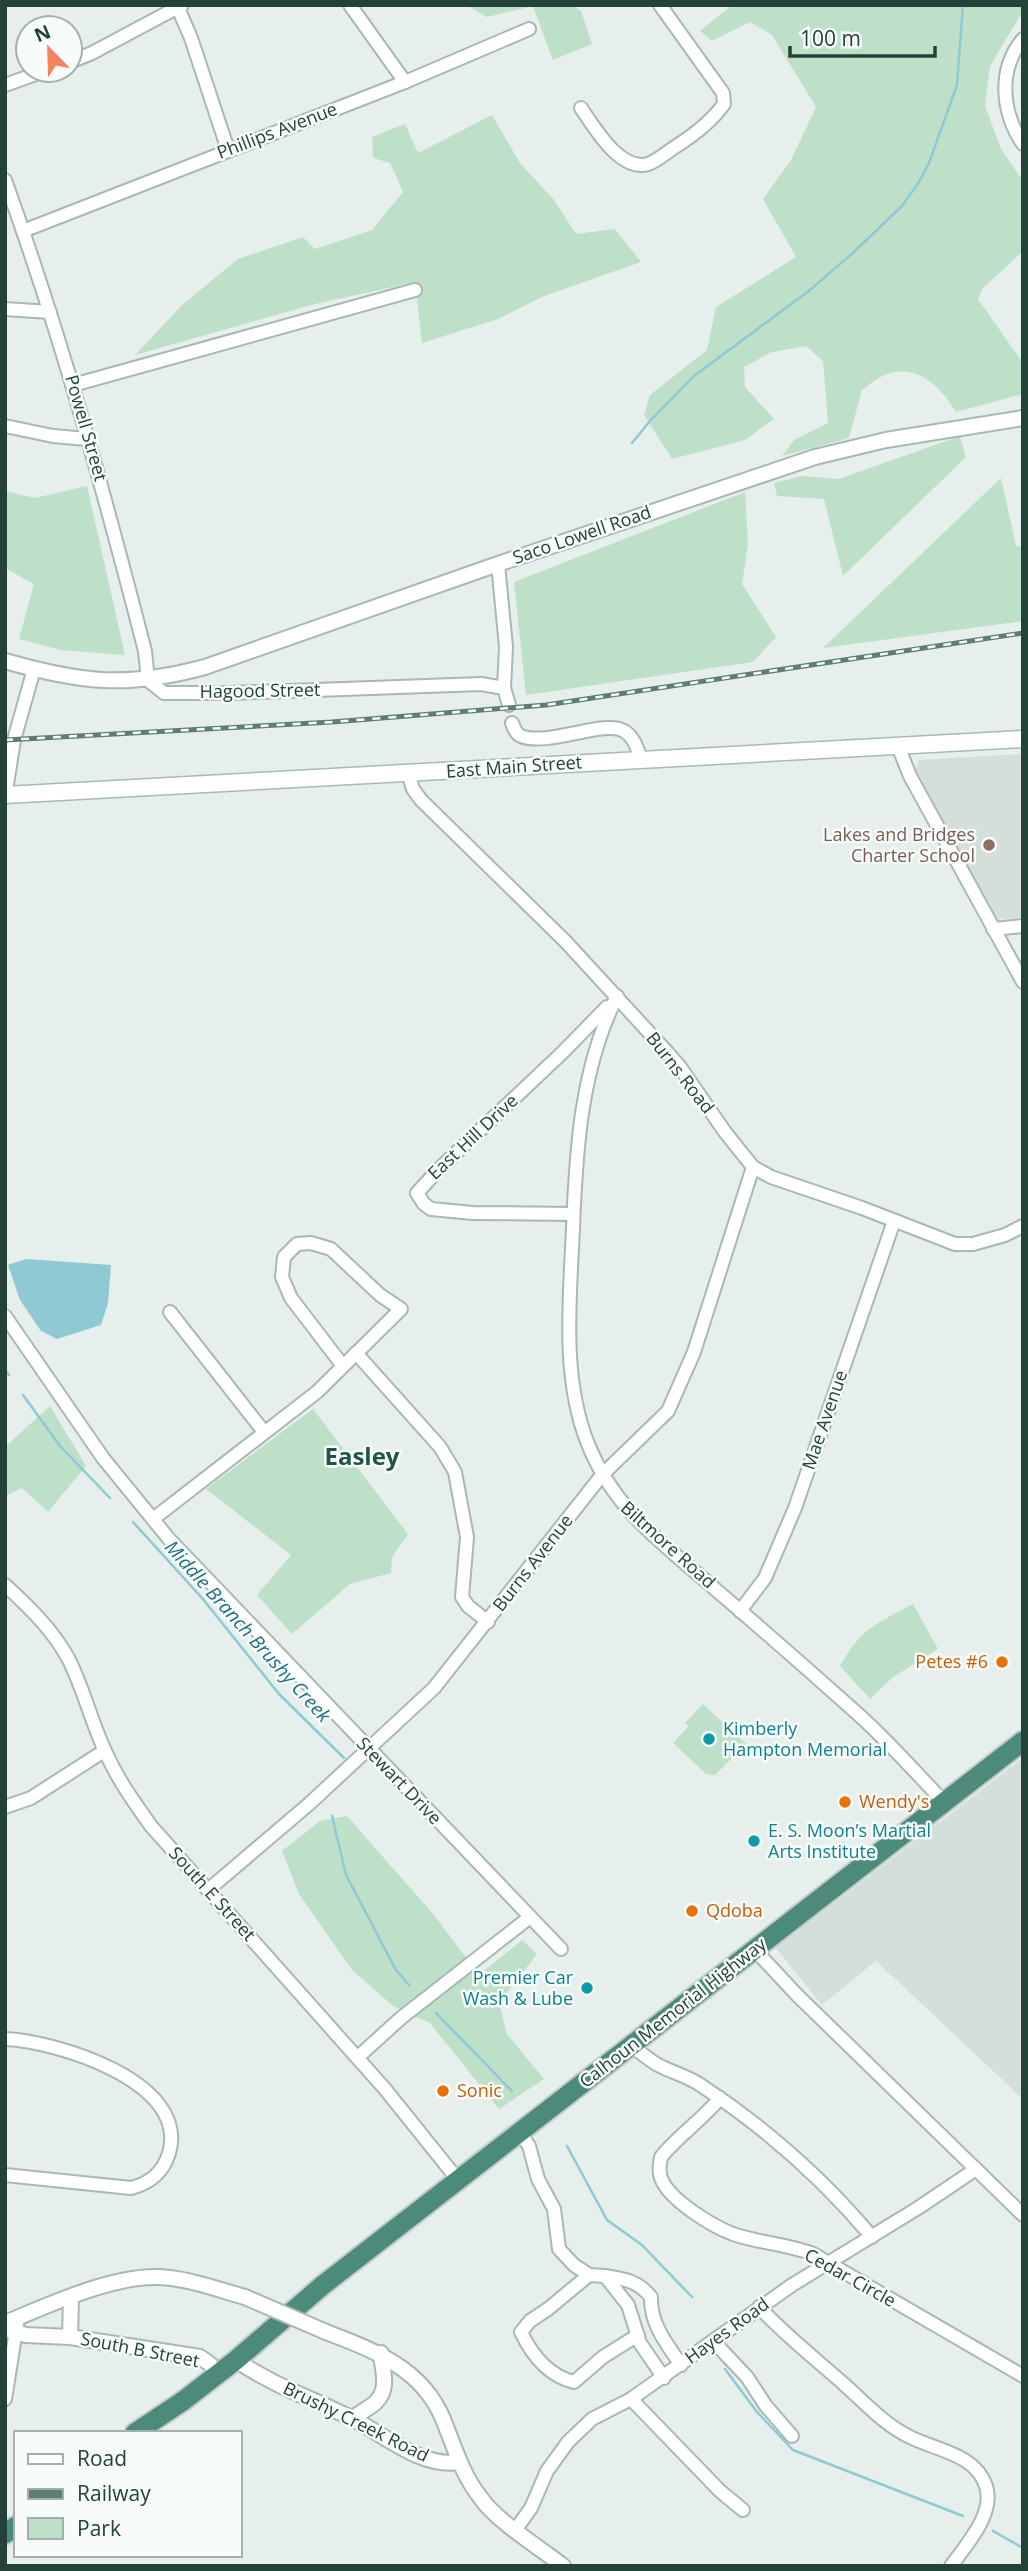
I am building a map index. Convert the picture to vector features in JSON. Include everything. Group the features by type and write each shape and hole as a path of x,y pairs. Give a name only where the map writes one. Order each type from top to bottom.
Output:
{"highway":[{"name":"Calhoun Memorial Highway","path":"142,2427 183,2401 236,2360 323,2285 1023,1741"},
{"name":"Calhoun Memorial Highway","path":"142,2427 177,2391 210,2364 297,2297 323,2285"}],"main road":[{"name":"East Main Street","path":"5,795 1023,739"}],"street":[{"path":"350,5 405,82"},
{"path":"581,108 615,153 635,165 649,164 713,119 724,104 723,93 660,5"},
{"path":"84,56 180,6 228,150"},
{"name":"Phillips Avenue","path":"23,231 405,82 529,29"},
{"path":"1023,40 1010,62 1005,83 1006,106 1023,144"},
{"name":"Powell Street","path":"5,180 10,204 23,231 50,312 101,478 142,638 148,680"},
{"path":"73,385 415,290"},
{"path":"5,309 50,312"},
{"name":"Saco Lowell Road","path":"148,680 205,667 815,457 886,440 1023,418"},
{"path":"5,426 53,436 87,439"},
{"path":"498,564 506,647 504,688 509,705"},
{"name":"Hagood Street","path":"5,661 83,680 148,680 164,693 481,684 504,688"},
{"path":"5,795 14,740 34,669"},
{"path":"512,723 517,733 523,737 552,737 611,728 622,729 631,736 641,759"},
{"path":"898,746 910,776 1023,982"},
{"name":"Burns Road","path":"408,773 413,789 421,800 566,942 680,1067 753,1167 771,1177 955,1244 973,1244 1005,1235 1023,1226"},
{"path":"993,929 1023,926"},
{"name":"Biltmore Road","path":"617,996 603,1023 584,1094 573,1214 571,1370 577,1409 587,1442 617,1499 650,1534 861,1717 944,1802"},
{"name":"East Hill Drive","path":"573,1214 473,1213 431,1209 417,1193 617,996"},
{"name":"Burns Avenue","path":"208,1890 369,1750 434,1688 602,1475 668,1411 694,1352 753,1167"},
{"name":"Mae Avenue","path":"740,1611 765,1578 791,1520 894,1221"},
{"path":"153,1519 317,1392 401,1309 380,1295 331,1249 311,1243 297,1244 284,1256 282,1277 290,1298 343,1366"},
{"path":"170,1312 264,1432"},
{"name":"Stewart Drive","path":"5,1316 103,1458 153,1519 369,1750 561,1949"},
{"path":"356,1353 440,1447 455,1472 467,1537 462,1597 468,1606 488,1622"},
{"name":"South E Street","path":"5,1585 38,1616 67,1657 88,1704 104,1751 122,1786 151,1826 358,2057 458,2180"},
{"path":"5,1807 31,1798 104,1751"},
{"path":"358,2057 401,2018 530,1917"},
{"path":"754,1949 797,1995 1023,2215"},
{"path":"5,2039 54,2049 100,2064 129,2078 146,2090 160,2106 169,2122 171,2145 159,2172 146,2184 131,2188 5,2175 5,2181"},
{"path":"632,2046 657,2064 683,2075 720,2098 782,2147 855,2216 872,2236"},
{"name":"Cedar Circle","path":"720,2098 681,2134 661,2157 660,2178 670,2193 691,2209 734,2234 813,2254 1023,2376"},
{"path":"519,2131 528,2146 538,2179 554,2209 559,2249 573,2265 589,2275 631,2280 644,2288 651,2297 651,2310 656,2326 681,2365"},
{"name":"Hayes Road","path":"516,2529 531,2508 547,2471 568,2442 592,2419 664,2378 759,2307 976,2169"},
{"path":"589,2275 530,2321 521,2332 529,2349 559,2378 575,2382 603,2357 638,2335"},
{"path":"605,2276 628,2305 640,2343 664,2378"},
{"path":"5,2399 11,2326 32,2312 125,2279 156,2277 188,2281 244,2297 381,2353 419,2382 442,2416 459,2462 480,2498 563,2566"},
{"path":"70,2337 71,2298"},
{"path":"759,2307 782,2331 880,2418 906,2436 963,2458 976,2469 986,2485 988,2500 973,2535 951,2566"},
{"name":"South B Street","path":"32,2312 36,2321 44,2327 70,2337"},
{"name":"South B Street","path":"11,2326 200,2357 210,2364"},
{"path":"714,2342 747,2377 766,2406 792,2436"},
{"path":"354,2419 364,2408 374,2403 385,2386 381,2353"},
{"name":"Brushy Creek Road","path":"236,2360 258,2376 354,2419 415,2454 446,2464 459,2462"},
{"path":"631,2399 720,2491 743,2510"}],"shaded area":[{"name":"Lakes and Bridges Charter School","path":"1023,754 1023,918 996,919 914,773 919,760"},
{"path":"1023,1758 1023,2099 876,1961 822,2005 776,1948"}],"green space":[{"path":"466,5 572,5 581,11 592,44 553,60 533,6 487,17"},
{"path":"732,5 1023,5 1023,11 990,66 985,106 1001,149 1023,181 1023,251 982,289 978,299 1023,363 1023,394 956,412 943,394 927,379 918,374 897,372 882,376 862,390 849,438 782,456 794,440 828,423 823,361 806,346 772,352 744,367 745,387 774,419 745,440 672,459 644,415 650,395 707,350 716,307 796,257 763,199 791,160 816,107 772,35 750,22 712,41 700,31"},
{"path":"492,115 520,163 554,200 576,234 615,229 641,262 544,296 498,319 422,343 415,282 311,305 135,355 182,305 238,259 303,237 315,249 372,230 403,192 390,163 373,158 372,137 405,124 418,153"},
{"path":"960,436 966,457 843,576 824,499 777,496 774,483 802,476 839,479"},
{"path":"1001,478 1016,546 1023,547 1023,621 823,648"},
{"path":"87,486 125,655 61,650 19,639 34,584 5,568 5,491 35,498"},
{"path":"745,492 748,544 742,584 776,637 753,662 526,695 514,582"},
{"path":"50,1406 86,1466 48,1512 22,1488 5,1496 5,1447"},
{"path":"313,1409 408,1534 392,1557 391,1573 350,1584 292,1634 257,1595 291,1555 206,1489"},
{"path":"913,1604 938,1649 893,1677 870,1699 840,1666 855,1643 871,1628"},
{"path":"703,1704 746,1744 715,1775 706,1774 673,1743 689,1726 685,1723"},
{"path":"347,1816 434,1915 479,1975 522,1940 537,1954 499,2003 507,2034 544,2079 499,2109 430,2023 393,2006 352,1970 299,1894 282,1851 320,1821"}],"water":[{"path":"26,1259 111,1265 108,1303 101,1325 57,1339 41,1331 20,1300 8,1265"}],"waterway":[{"path":"632,443 694,376 810,290 902,206 929,163 957,85 963,5"},
{"name":"Middle Branch Brushy Creek","path":"5,1370 9,1375"},
{"name":"Middle Branch Brushy Creek","path":"23,1395 60,1446 110,1498"},
{"name":"Middle Branch Brushy Creek","path":"133,1522 202,1598 279,1694 344,1758"},
{"name":"Middle Branch Brushy Creek","path":"332,1816 346,1875 396,1970 409,1985"},
{"name":"Middle Branch Brushy Creek","path":"436,2013 512,2091"},
{"name":"Middle Branch Brushy Creek","path":"567,2146 607,2220 642,2245 692,2297"},
{"name":"Middle Branch Brushy Creek","path":"725,2369 757,2412 793,2450 963,2516"},
{"name":"Middle Branch Brushy Creek","path":"993,2531 1023,2548"}],"railway":[{"path":"5,740 332,722 546,705 1023,633"}],"place":[{"name":"Lakes and Bridges Charter School","path":"989,845"},
{"name":"Petes #6","path":"1002,1662"},
{"name":"Kimberly Hampton Memorial","path":"709,1739"},
{"name":"Wendy's","path":"845,1802"},
{"name":"E. S. Moon’s Martial Arts Institute","path":"754,1841"},
{"name":"Qdoba","path":"692,1911"},
{"name":"Premier Car Wash & Lube","path":"587,1988"},
{"name":"Sonic","path":"443,2091"}],"district":[{"name":"Easley","path":"362,1457"}]}
